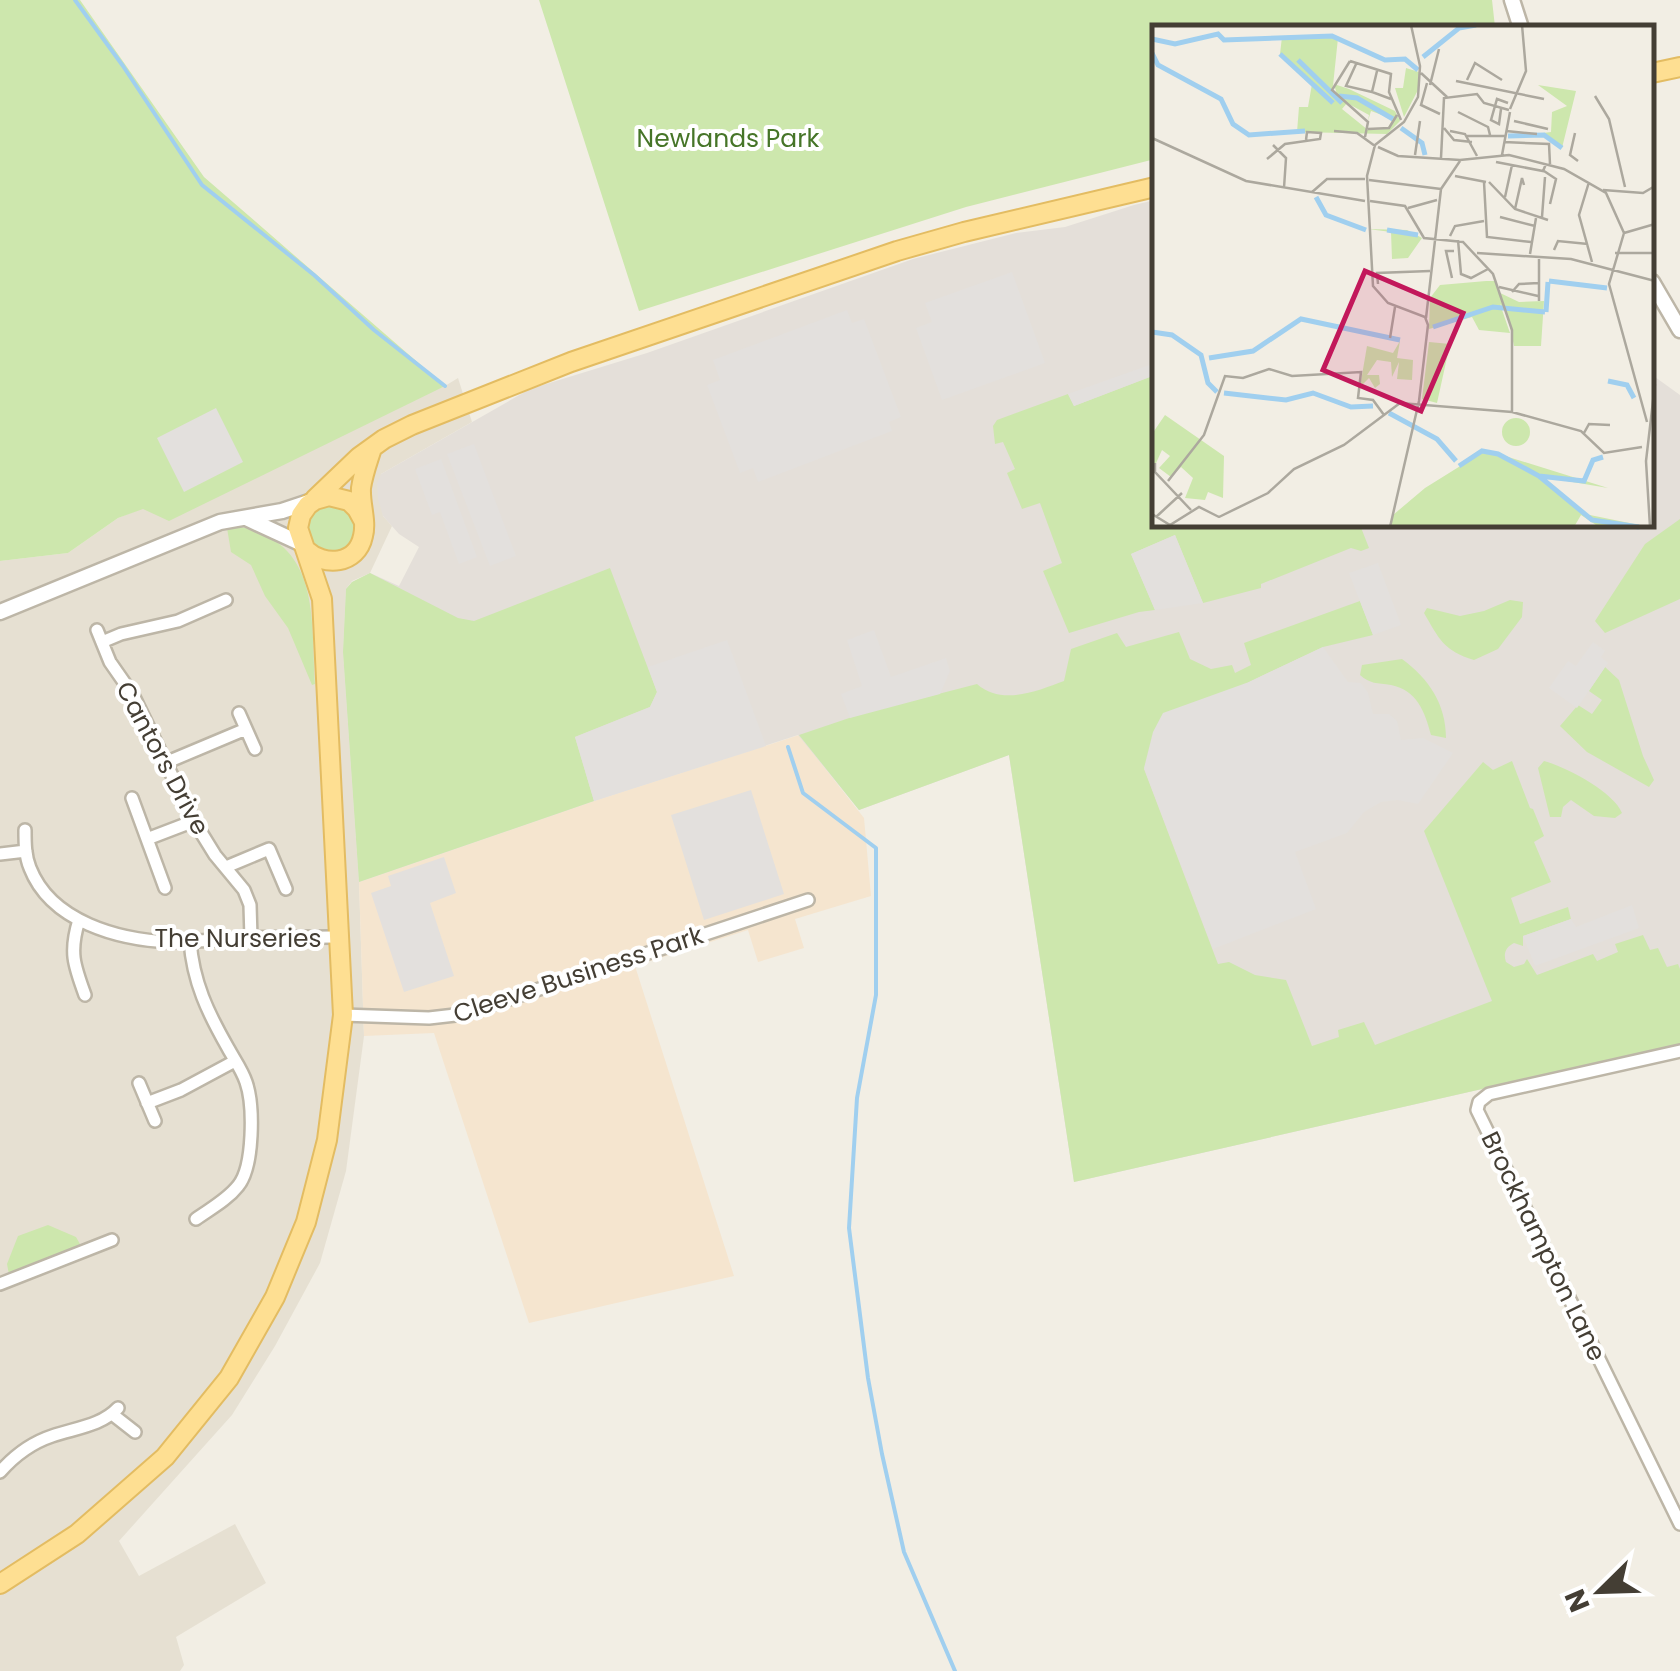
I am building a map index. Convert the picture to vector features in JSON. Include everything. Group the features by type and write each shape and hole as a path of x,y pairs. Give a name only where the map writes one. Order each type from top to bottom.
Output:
{"main road":[{"path":"1655,72 1680,68"},
{"path":"0,1584 77,1534 165,1457 228,1378 275,1297 306,1222 327,1140 342,1014 322,599 298,534 304,509 384,439 572,362 878,257 964,232 1152,188"},
{"path":"304,547 322,561 335,562 355,552 362,540 362,486 372,448"},
{"path":"314,500 338,496 358,508 363,520"},
{"path":"322,599 346,558"}],"street":[{"path":"1512,0 1520,25"},
{"path":"1655,287 1680,330"},
{"path":"0,612 211,526 314,500"},
{"path":"246,518 304,547"},
{"name":"Cantors Drive","path":"226,600 178,622 100,636 110,662 134,695 194,821 247,897 251,938"},
{"path":"239,713 255,749"},
{"path":"164,763 246,728"},
{"path":"132,798 165,888"},
{"path":"147,839 194,821"},
{"name":"The Nurseries","path":"24,830 29,866 44,892 78,920 135,937 172,942 340,937"},
{"path":"226,867 269,849 286,890"},
{"path":"0,854 26,851"},
{"name":"Cleeve Business Park","path":"342,1014 429,1018 464,1014 808,900"},
{"path":"78,920 72,942 73,962 85,996"},
{"path":"190,941 202,1001 248,1085 250,1107 247,1169 241,1183 196,1219"},
{"name":"Brockhampton Lane","path":"1680,1050 1489,1094 1482,1098 1477,1110 1680,1524"},
{"path":"148,1103 236,1062"},
{"path":"139,1083 155,1121"},
{"path":"0,1284 112,1240"},
{"path":"0,1472 15,1454 49,1436 83,1428 115,1411 135,1432"}],"shaded area":[{"path":"1152,201 1152,528 1655,528 1655,377 1680,395 1680,1044 1074,1182 1009,755 859,810 798,735 359,882 343,652 346,589 370,573 399,586 419,547 399,534 383,516 377,483 381,474 530,389 647,353 913,259 1016,233 1065,227"},
{"path":"1012,272 1045,363 942,400 916,328 932,322 925,303"},
{"path":"847,310 852,323 864,319 901,417 889,422 892,431 758,482 753,468 740,473 707,385 720,380 713,360"},
{"path":"1152,364 1152,376 1074,406 1068,394"},
{"path":"458,378 472,422 381,474 383,516 392,526 370,573 352,581 346,589 343,652 359,882 364,1036 346,1171 320,1263 232,1415 119,1541 139,1576 235,1524 266,1583 176,1637 184,1665 180,1671 0,1671 0,561 68,553 118,518"},
{"path":"216,408 243,462 184,492 157,438"},
{"path":"474,444 516,556 490,566 447,454"},
{"path":"441,459 477,557 459,564 440,512 432,515 415,469"},
{"path":"1175,535 1203,603 1155,610 1131,554"},
{"path":"1378,563 1401,625 1373,635 1349,573"},
{"path":"874,630 891,677 946,658 950,671 940,694 850,718 841,694 862,686 847,640"},
{"path":"727,640 766,746 594,801 575,737 650,707 657,692 648,667"},
{"path":"1593,642 1605,651 1601,657 1608,663 1577,708 1549,688 1568,661 1576,666"},
{"path":"1323,647 1348,682 1361,683 1373,714 1389,714 1397,721 1401,740 1423,738 1453,753 1418,804 1381,802 1364,812 1347,833 1295,852 1316,909 1213,949 1144,768 1153,732 1163,713 1249,682"},
{"path":"799,735 864,818 871,896 795,919 804,948 758,962 748,930 635,966 734,1276 529,1323 434,1033 364,1036 359,882"},
{"path":"751,790 784,894 704,920 671,815"},
{"path":"444,857 456,893 430,903 454,976 404,992 371,893 391,886 388,876"},
{"path":"1632,905 1639,928 1535,966 1523,936 1571,919 1576,927"}],"green space":[{"path":"0,0 80,0 204,177 445,386 169,521 143,509 118,518 68,553 0,561"},
{"name":"Newlands Park","path":"539,0 1492,0 1495,25 1152,25 1152,160 966,207 639,311"},
{"path":"1152,376 1152,528 1361,528 1369,548 1351,548 1261,584 1261,588 1203,603 1175,535 1131,554 1155,610 1069,633 1043,571 1062,563 1040,503 1022,509 1007,473 1015,469 1003,442 995,444 993,426 997,420 1068,394 1074,406"},
{"path":"332,505 349,512 356,529 349,546 332,553 315,546 308,529 315,512"},
{"path":"1680,519 1680,599 1605,633 1595,621 1645,544"},
{"path":"236,526 264,534 284,548 297,565 311,609 315,684 312,685 288,628 265,596 251,565 231,552 227,528"},
{"path":"610,568 657,692 650,707 575,737 594,801 359,882 343,652 346,589 370,573 458,618 474,621"},
{"path":"1510,600 1523,602 1522,617 1498,649 1474,660 1443,643 1424,613 1427,608 1460,616"},
{"path":"1360,601 1373,635 1323,647 1249,682 1144,769 1218,964 1229,962 1255,975 1286,980 1312,1046 1339,1037 1338,1030 1364,1022 1375,1045 1492,1001 1424,831 1483,762 1493,770 1512,761 1544,836 1534,842 1551,882 1511,898 1520,924 1568,907 1571,919 1523,936 1523,946 1514,943 1507,948 1506,962 1514,967 1527,959 1537,975 1593,954 1597,961 1618,952 1615,944 1643,935 1650,950 1658,948 1667,967 1678,964 1680,969 1680,1044 1074,1182 1009,755 859,810 799,735 861,714 977,684 987,691 1008,695 1043,689 1064,681 1071,649 1117,633 1126,647 1179,632 1190,659 1211,669 1232,665 1235,673 1251,665 1244,643"},
{"path":"1402,659 1434,693 1443,714 1446,738 1431,735 1414,697 1400,688 1371,682 1360,675 1362,665"},
{"path":"1605,667 1619,680 1654,780 1649,787 1587,752 1560,726 1578,705 1592,714 1602,700 1589,691"},
{"path":"1544,761 1600,789 1622,813 1615,818 1594,816 1571,800 1563,807 1561,817 1550,817 1538,768"},
{"path":"48,1225 76,1237 84,1251 10,1280 7,1264 18,1236"}],"waterway":[{"path":"75,0 202,185 445,386"},
{"path":"788,747 803,793 876,848 876,995 857,1098 849,1228 868,1378 904,1552 955,1671"}]}
